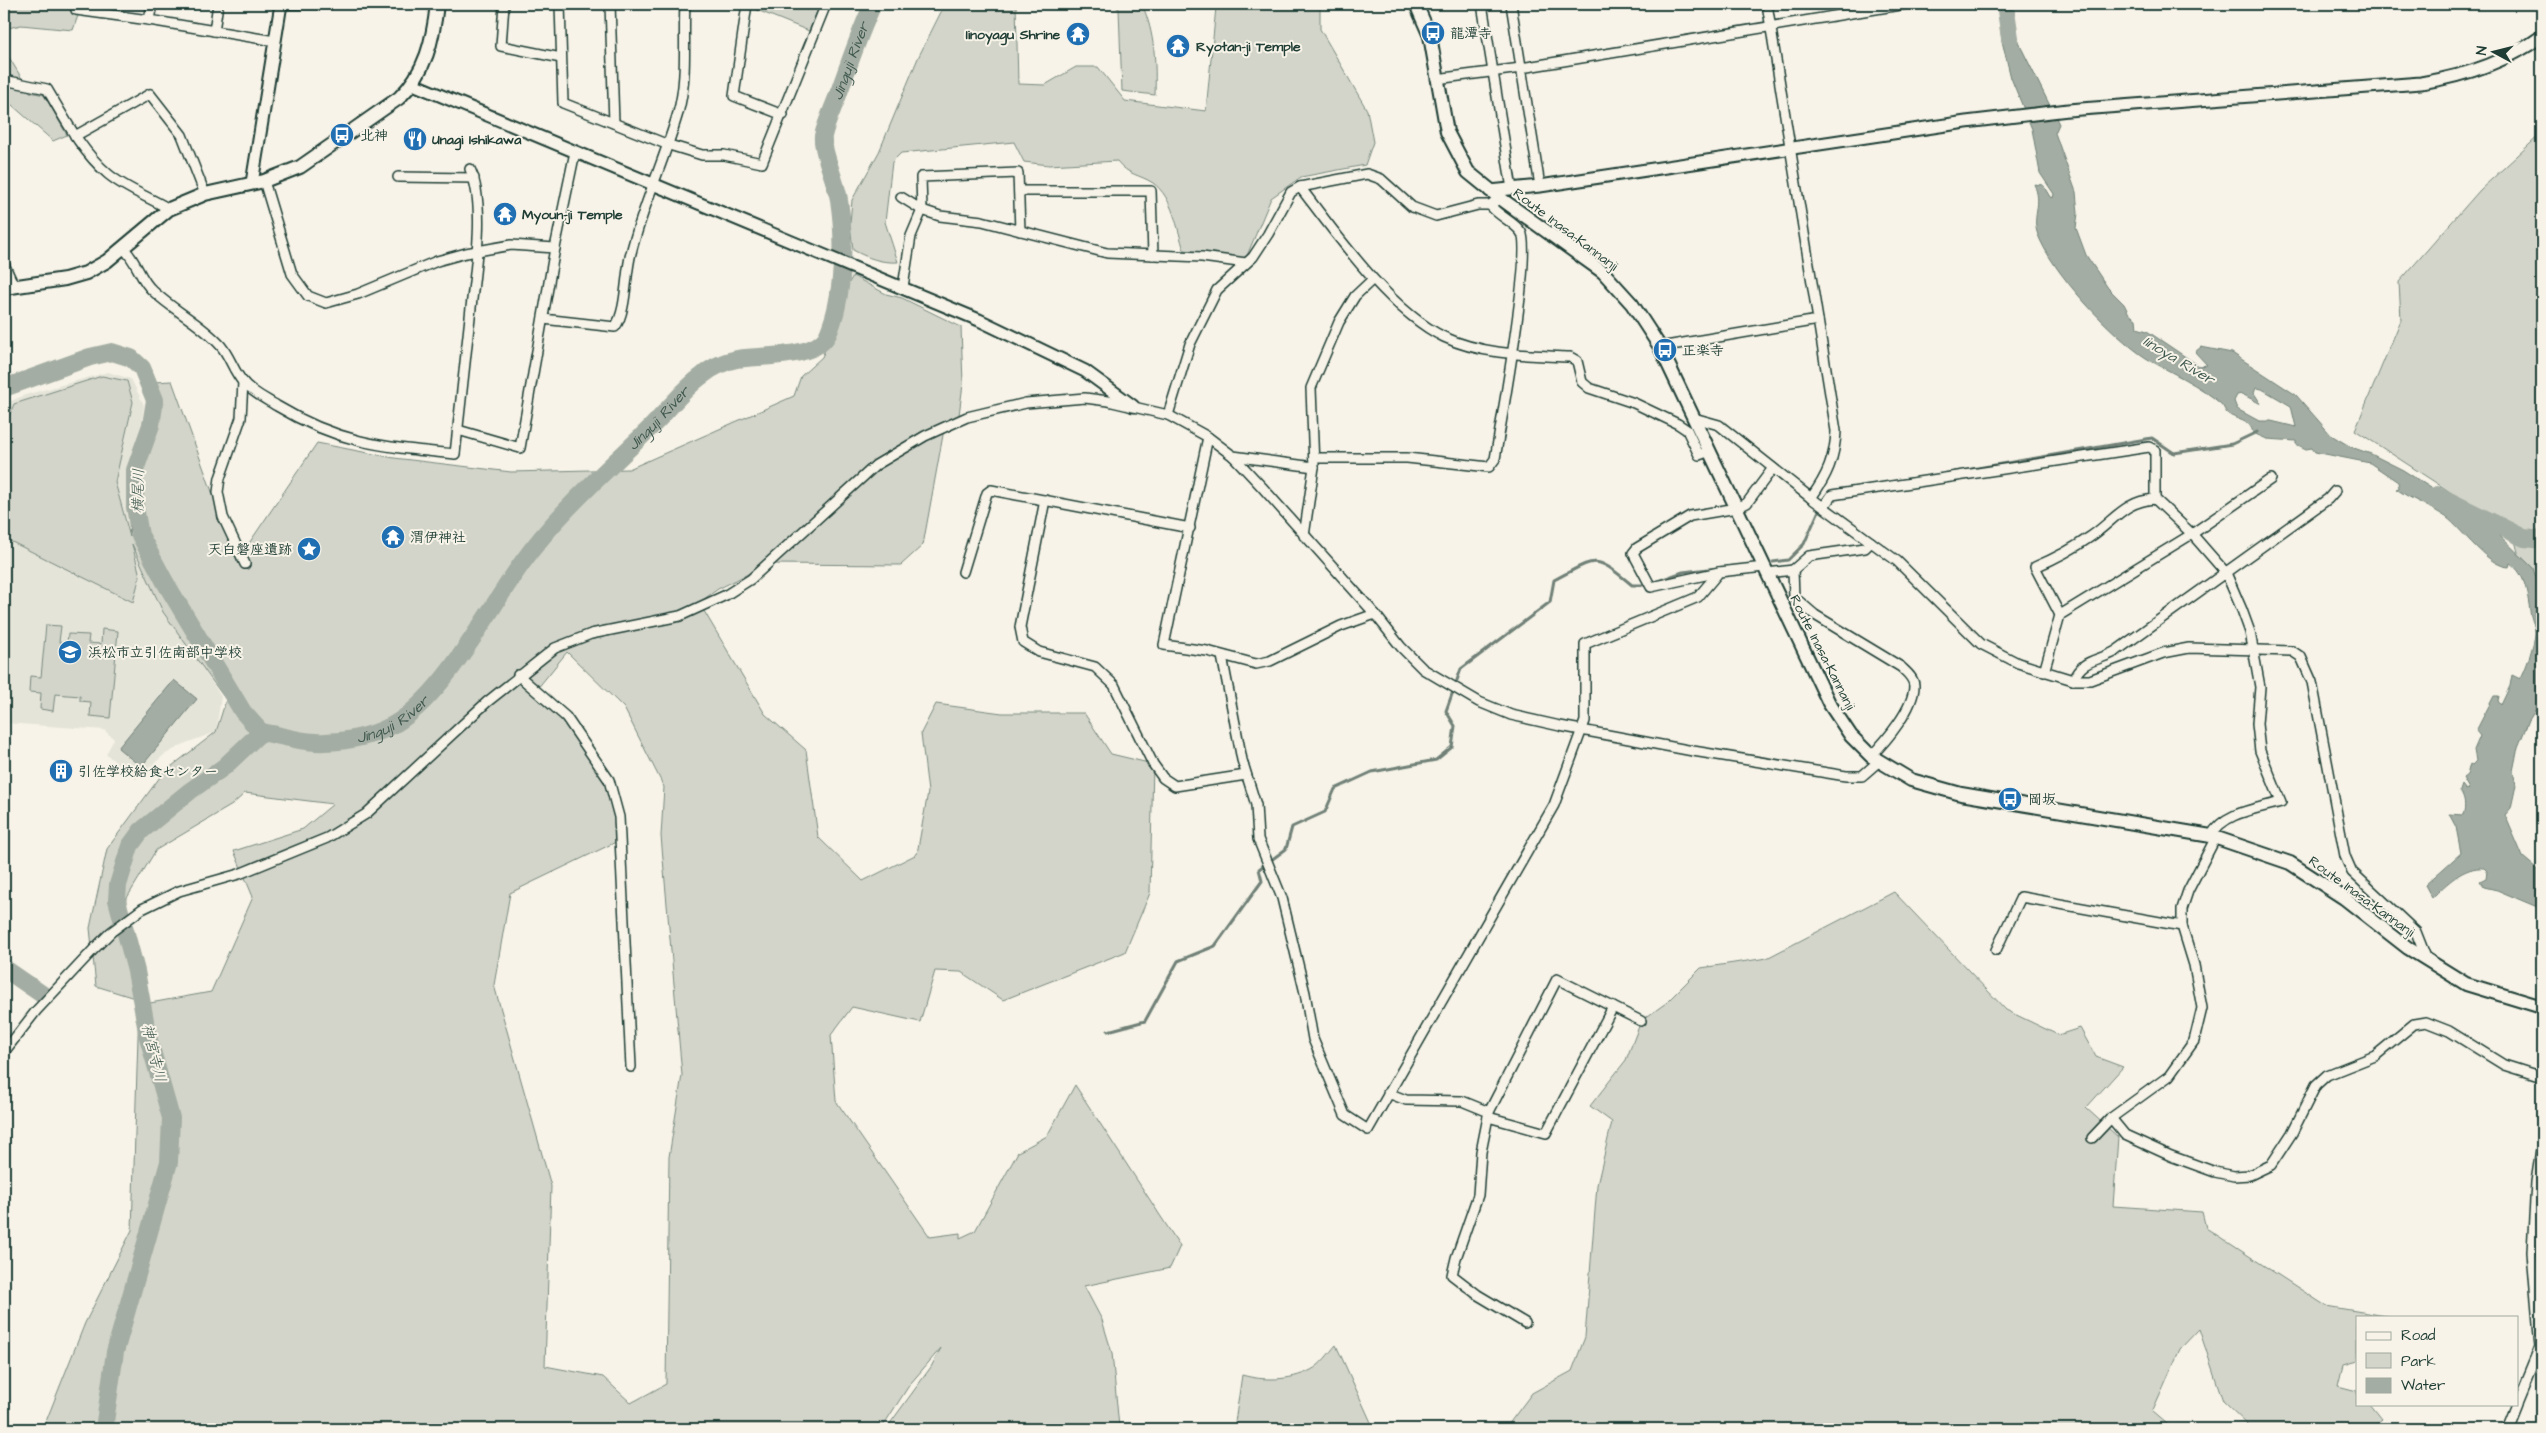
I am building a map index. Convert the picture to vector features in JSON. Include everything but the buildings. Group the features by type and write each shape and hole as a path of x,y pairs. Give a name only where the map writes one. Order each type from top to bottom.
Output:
{"main road":[{"path":"9,287 65,279 86,273 108,261 169,210 205,194 258,182 300,167 398,98 413,84 425,61 431,40 437,4"},
{"name":"Route Inasa-Kannanji","path":"1416,4 1430,36 1436,79 1447,132 1468,172 1493,198 1603,272 1632,304 1660,347 1829,702 1851,736 1875,759 1911,780 1961,794 2214,836 2290,863 2344,898 2427,960 2466,984 2542,1007"}],"street":[{"path":"79,4 76,10 275,41"},
{"path":"149,20 152,4"},
{"path":"214,31 218,4"},
{"path":"331,4 281,4 258,182 292,274 308,296 326,303 358,294 437,261 477,251 511,245 554,248"},
{"path":"504,4 501,46 562,58"},
{"path":"560,4 563,103 666,144 702,155 724,155 762,163 783,115 826,4"},
{"path":"610,4 614,123"},
{"path":"543,318 615,326 620,319 628,266 638,222 678,113 684,80 685,4"},
{"path":"747,4 734,96 783,115"},
{"path":"1482,4 1512,188"},
{"path":"1511,4 1540,186"},
{"path":"1768,4 1836,431 1833,461 1826,476 1811,498"},
{"path":"1436,79 1521,68 1906,4"},
{"path":"1168,415 1190,344 1217,290 1246,263 1268,234 1290,192 1300,187 1367,174 1381,179 1412,207 1436,216 1478,205 1512,188 1540,186 1980,121 2068,110 2421,83 2455,78 2493,63 2542,36"},
{"path":"4,80 47,89 75,136 108,174 169,210"},
{"path":"413,84 979,320 1085,371 1132,406"},
{"path":"75,136 150,94 182,135 205,194"},
{"path":"458,430 520,448 554,248 575,152"},
{"path":"123,248 132,255 143,278 152,291 184,313 221,346 243,382 311,425 349,439 382,446 455,454 477,251 478,203 474,178 470,168"},
{"path":"903,288 911,236 922,210 921,177 1018,173 1020,231"},
{"path":"398,178 474,178"},
{"path":"1300,187 1373,279 1424,324 1444,337 1466,345 1512,354 1570,357 1576,361 1582,382 1589,388 1634,403 1678,424 1687,430 1699,455 1710,451"},
{"path":"1019,191 1151,191 1153,255"},
{"path":"901,198 922,210 940,216 982,221 1107,253 1202,257 1246,263"},
{"path":"1233,456 1314,463 1406,458 1489,467 1495,459 1512,354 1525,246 1522,233 1496,212 1493,198"},
{"path":"4,264 9,287"},
{"path":"1304,536 1314,463 1311,388 1339,322 1355,296 1373,279"},
{"path":"1660,347 1818,320"},
{"path":"243,382 241,418 220,478 218,492 223,517 245,564"},
{"path":"4,1052 36,1012 100,942 142,909 179,890 240,874 327,838 366,814 438,746 518,675 554,648 591,634 680,616 726,595 750,580 876,464 925,436 967,417 1026,403 1084,398 1132,406 1168,415 1208,437 1233,456 1375,614 1401,647 1423,669 1478,702 1511,715 1693,751 1846,776 1862,776 1906,710 1914,684 1901,667 1815,615 1794,597 1793,570"},
{"path":"1694,418 1719,425 1811,498 1897,561 1982,644 2018,663 2073,680 2090,680 2106,676 2163,653 2189,648 2292,651 2301,657 2312,682 2345,856 2352,872 2416,932 2427,960"},
{"path":"1208,437 1164,645 1207,651 1256,664 1270,661 1341,626 1375,614"},
{"path":"1824,506 1832,495 2148,447 2155,450 2155,499 2192,534 2226,573 2250,632 2260,687 2257,724 2260,751 2281,802 2227,819 2216,826 2214,836 2188,891 2182,909 2182,926 2194,965 2202,1008 2194,1042 2169,1076 2110,1118 2092,1138"},
{"path":"1773,468 1747,503 1737,508 1690,516 1637,548 1633,553 1651,586 1719,572 1793,570 1809,556 1865,548 1871,542"},
{"path":"2044,672 2060,614 2192,534 2271,479"},
{"path":"963,572 987,493 991,490 1190,528"},
{"path":"2073,680 2078,668 2090,661 2102,660 2116,651 2328,499 2335,491"},
{"path":"2060,614 2035,567 2090,537 2127,507 2139,500 2155,499"},
{"path":"1044,500 1020,627 1023,642 1039,652 1095,667 1114,684 1153,764 1163,778 1175,786 1246,775"},
{"path":"1222,656 1246,775 1256,806 1258,840 1282,898 1305,993 1313,1039 1345,1114 1368,1130 1554,805 1586,713 1586,644 1698,598 1719,572"},
{"path":"518,675 566,717 610,780 619,817 631,1067"},
{"path":"1996,950 2021,897 2182,926"},
{"path":"1526,1323 1478,1295 1452,1275 1478,1195 1481,1152 1489,1114 1557,979 1641,1021"},
{"path":"1388,1094 1406,1100 1462,1102 1489,1114 1546,1133 1613,1007"},
{"path":"2110,1118 2125,1134 2171,1156 2215,1172 2234,1176 2250,1175 2271,1166 2292,1133 2316,1085 2327,1075 2375,1056 2414,1024 2426,1022 2449,1032 2504,1066 2542,1077"},
{"path":"2518,1402 2540,1347 2532,1252 2536,1182 2542,1143"},
{"path":"2507,1429 2516,1406"}],"shaded area":[{"path":"108,372 131,379 144,405 141,428 127,487 130,536 164,601 221,697 216,732 186,743 164,755 136,779 106,754 114,739 104,730 4,723 4,404 25,395"}],"green space":[{"path":"4,4 82,4 73,30 21,25 4,29"},
{"path":"752,4 820,4 809,31 752,8"},
{"path":"945,4 1016,4 1018,84 1045,85 1076,67 1098,67 1125,101 1206,111 1216,7 1218,4 1320,4 1320,29 1367,110 1373,142 1365,165 1301,177 1271,198 1246,258 1184,250 1170,205 1160,189 1148,180 1126,170 1117,161 1049,165 1024,162 1014,142 901,153 892,162 885,222 898,262 886,262 869,258 853,250 850,224 852,200 879,152 918,58"},
{"path":"1111,4 1142,4 1150,26 1154,49 1155,95 1122,91 1119,9"},
{"path":"4,49 30,92 44,95 67,135 53,141 4,98"},
{"path":"2542,133 2542,645 2513,533 2355,430 2401,320 2399,282 2480,190"},
{"path":"853,276 886,294 902,298 961,327 963,384 959,415 945,424 923,545 901,565 768,564 718,589 690,609 701,606 765,714 806,750 818,837 863,881 917,854 928,792 921,733 936,704 1002,713 1084,713 1111,754 1153,764 1150,893 1125,952 1003,1000 961,972 935,971 920,1022 852,1007 831,1035 836,1101 930,1237 960,1233 960,1238 975,1231 1018,1152 1047,1136 1075,1085 1180,1246 1170,1268 1084,1286 1102,1320 1112,1353 1119,1427 1123,1429 886,1429 931,1367 941,1348 910,1384 881,1429 43,1429 85,1323 132,1230 139,1005 211,992 253,897 234,851 303,829 333,804 245,793 232,805 156,850 116,916 141,1000 96,986 90,928 107,849 163,773 216,732 226,700 163,612 132,544 140,576 133,602 4,538 4,428 14,404 102,376 127,381 133,402 115,482 130,537 127,487 153,382 172,381 237,561 317,443 394,458 511,472 629,469 794,396 801,376 822,357 834,328 836,304","holes":["567,652 624,708 664,787 661,836 682,1075 669,1157 666,1384 631,1403 603,1377 545,1366 551,1186 494,985 510,893 620,840 609,780 569,722 537,689"]},
{"path":"46,625 61,626 59,642 67,643 68,634 89,635 88,643 101,644 102,629 118,631 110,718 90,716 91,702 80,701 80,696 55,694 53,711 40,709 41,693 29,692 30,676 41,677"},
{"path":"1894,892 2006,1010 2058,1035 2080,1028 2096,1057 2123,1067 2086,1108 2118,1137 2113,1206 2202,1212 2206,1228 2326,1306 2386,1316 2356,1316 2356,1361 2343,1365 2338,1386 2356,1391 2356,1406 2372,1406 2382,1419 2370,1429 2252,1429 2223,1401 2199,1329 2180,1349 2152,1412 2172,1429 1505,1429 1532,1393 1572,1371 1585,1337 1597,1185 1612,1122 1590,1106 1626,1060 1641,1021 1666,1003 1701,968 1767,958"},
{"path":"1336,1345 1374,1429 1234,1429 1242,1375 1276,1379 1303,1374 1325,1359"}],"water":[{"path":"2010,14 2011,27 2059,124 2055,133 2076,192 2078,213 2076,228 2086,255 2108,288 2124,304 2129,314 2136,319 2137,328 2147,331 2199,366 2207,365 2195,352 2201,347 2232,353 2296,395 2331,435 2351,447 2371,454 2403,470 2456,504 2494,530 2533,568 2535,575 2542,585 2542,700 2529,720 2518,747 2513,771 2516,785 2511,808 2505,815 2523,857 2542,873 2542,909 2497,890 2484,887 2480,881 2486,878 2487,871 2484,868 2477,868 2462,873 2432,898 2425,885 2461,853 2456,827 2449,814 2463,815 2464,802 2460,791 2462,785 2466,790 2469,789 2463,778 2467,775 2470,764 2472,765 2476,761 2474,750 2480,736 2476,731 2494,696 2499,696 2498,701 2501,705 2510,686 2512,675 2520,679 2530,656 2535,629 2525,586 2520,574 2510,563 2509,567 2492,561 2446,517 2396,489 2399,488 2398,482 2370,463 2315,452 2312,448 2306,449 2296,444 2296,441 2267,439 2253,433 2249,425 2227,413 2213,397 2146,358 2116,335 2100,319 2068,283 2044,248 2037,232 2038,198 2034,184 2043,185 2050,197 2053,198 2054,194 2040,173 2032,129 2011,78 2002,41 1999,17","holes":["2256,388 2262,389 2291,406 2296,427 2271,421 2259,421 2237,409 2234,401 2237,395 2242,394 2261,404 2254,393"]},
{"path":"174,680 197,699 141,767 118,748"}],"waterway":[{"name":"Jinguji River","path":"104,1429 115,1352 169,1162 171,1118 148,1037 136,971 117,900 118,885 130,846 141,831 190,791 224,767 261,732 308,741 343,741 381,731 408,715 445,677 536,544 584,491 653,425 689,386 711,369 728,361 801,352 813,348 822,342 828,334 833,320 842,268 842,232 839,200 824,149 823,136 854,49 873,4"},
{"name":"Iinoya River","path":"2005,4 2010,38"},
{"name":"横尾川","path":"4,388 90,357 112,352 131,358 142,368 155,400 151,425 135,470 135,507 140,535 165,582 243,712 261,732"},
{"path":"1943,474 2152,438 2174,453 2232,444 2257,432"},
{"name":"Iinoya River","path":"2437,495 2524,538 2542,540"},
{"path":"1773,562 1788,560 1804,544 1821,506"},
{"path":"1108,1031 1145,1021 1178,961 1215,946 1262,881 1259,869 1286,849 1292,827 1325,812 1335,789 1372,772 1436,760 1452,747 1455,726 1446,711 1461,669 1550,602 1554,580 1587,563 1595,562 1609,568 1632,585 1647,585"},
{"path":"1655,582 1683,572 1717,568"},
{"name":"横尾川","path":"4,968 46,997"}],"place":[{"name":"龍潭寺","path":"1433,33"},
{"name":"Iinoyagu Shrine","path":"1078,34"},
{"name":"Ryotan-ji Temple","path":"1178,46"},
{"name":"北神","path":"342,135"},
{"name":"Unagi Ishikawa","path":"415,139"},
{"name":"Myoun-ji Temple","path":"505,214"},
{"name":"正楽寺","path":"1665,350"},
{"name":"渭伊神社","path":"393,537"},
{"name":"天白磐座遺跡","path":"309,549"},
{"name":"浜松市立引佐南部中学校","path":"70,652"},
{"name":"引佐学校給食センター","path":"61,771"},
{"name":"岡坂","path":"2010,799"}],"water label":[{"name":"神宮寺川","path":"154,1053"}]}
